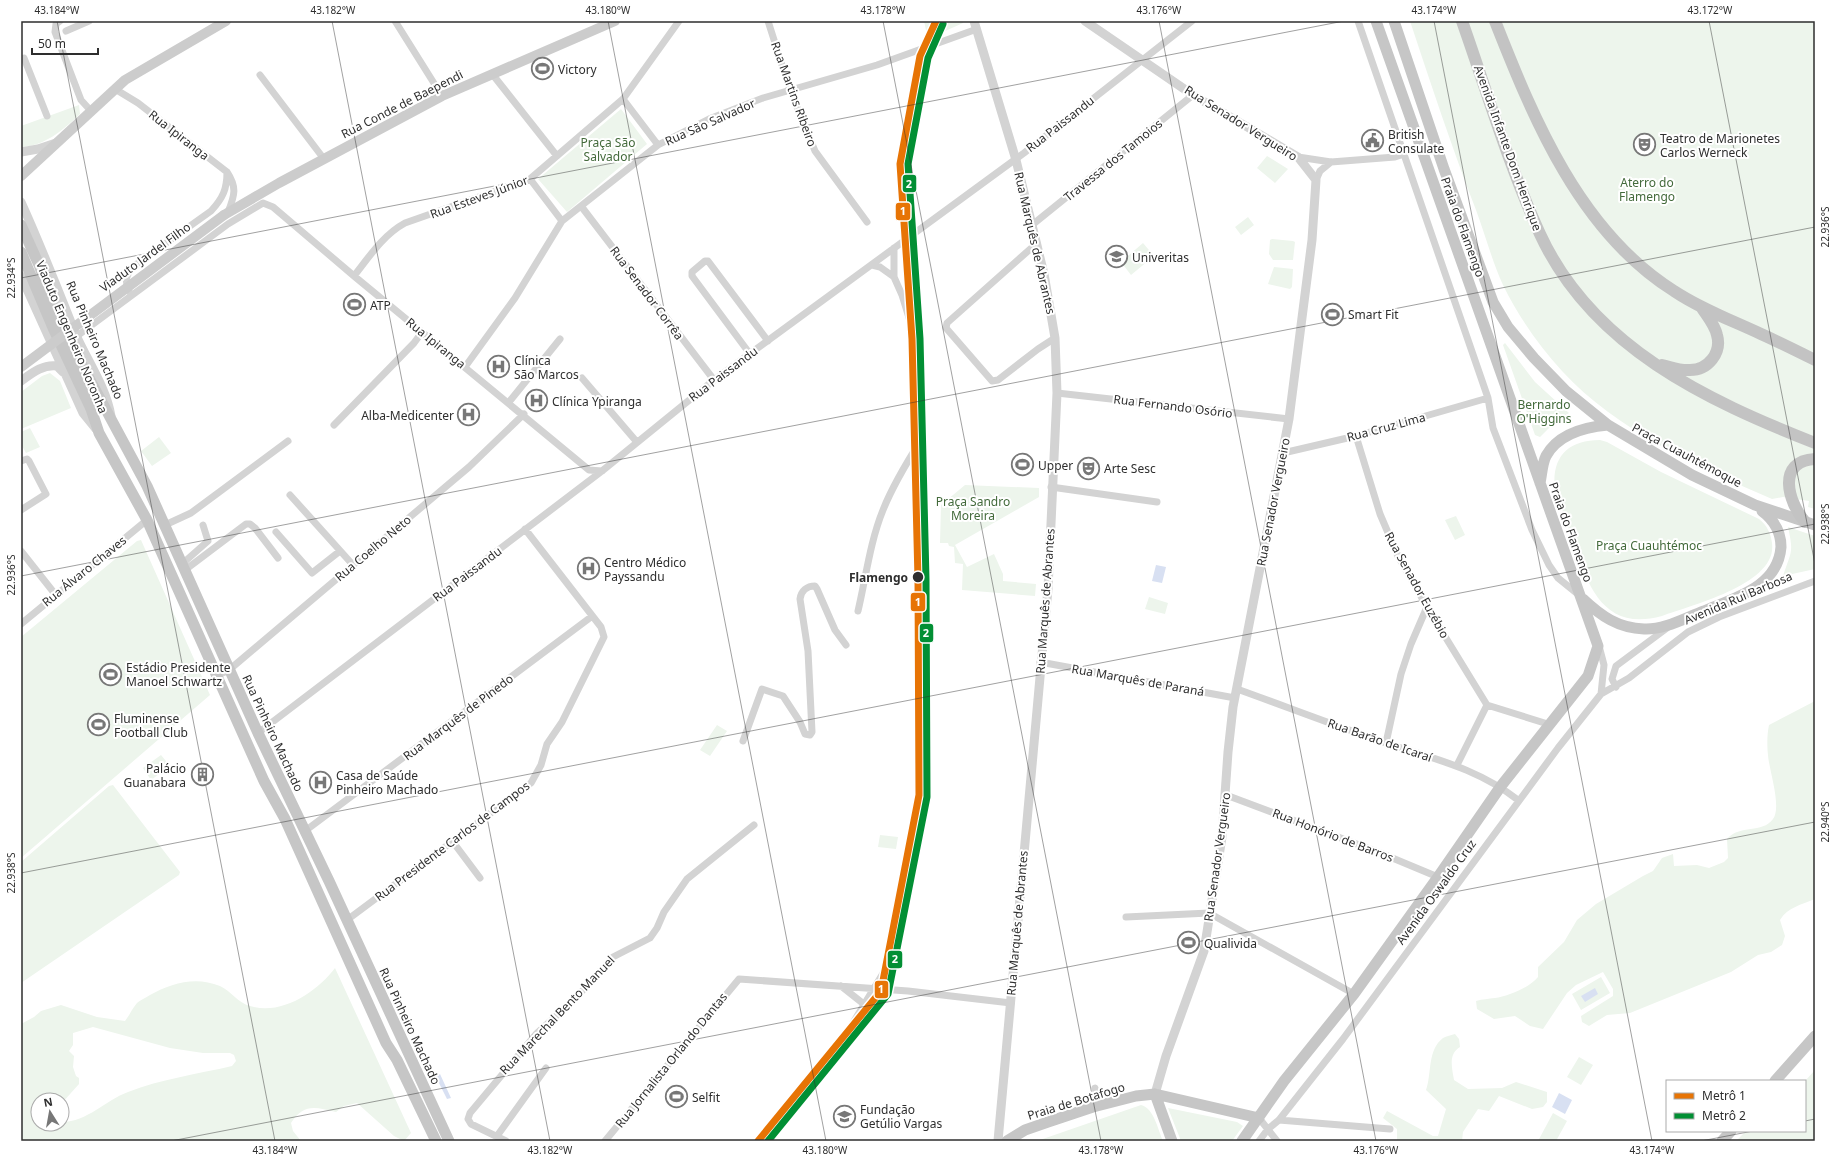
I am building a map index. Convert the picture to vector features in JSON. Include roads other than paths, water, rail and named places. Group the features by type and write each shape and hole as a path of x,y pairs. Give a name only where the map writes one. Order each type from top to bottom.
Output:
{"highway":[{"name":"Avenida Infante Dom Henrique","path":"1462,21 1524,194 1541,235 1562,272 1578,294 1617,335 1650,361 1700,392 1744,414 1815,443"},
{"path":"1495,21 1520,84 1543,133 1567,175 1588,207 1613,238 1630,256 1655,278 1702,308 1815,360"},
{"path":"1650,361 1688,370 1702,367 1714,359 1717,351 1717,334 1702,308"},
{"path":"1810,524 1794,506 1788,484 1793,470 1801,463 1815,459"}],"main road":[{"path":"21,176 126,80 226,21"},
{"name":"Rua Conde de Baependi","path":"226,213 442,96 615,21"},
{"name":"Praia do Flamengo","path":"1376,21 1540,485 1582,599"},
{"name":"Praia do Flamengo","path":"1394,21 1444,169 1493,302 1508,327 1534,358 1566,391 1608,426"},
{"name":"Viaduto Jardel Filho","path":"21,367 226,213"},
{"name":"Viaduto Engenheiro Noronha","path":"21,225 39,265 61,326 113,424"},
{"name":"Viaduto Engenheiro Noronha","path":"21,252 54,330 91,409 99,433"},
{"name":"Rua Pinheiro Machado","path":"113,424 147,486 258,733 347,920 449,1141"},
{"path":"1540,485 1546,456 1560,441 1583,429 1608,426"},
{"name":"Praça Cuauhtémoque","path":"1608,426 1692,475 1755,505"},
{"path":"99,433 147,520 218,675 264,781 285,820 377,1024 397,1060 436,1141"},
{"path":"1582,599 1608,620 1622,626 1645,630 1656,629 1673,624 1749,592 1764,582 1771,574 1780,554 1780,534 1776,526 1770,517 1755,505"},
{"path":"1755,505 1810,524"},
{"path":"1582,599 1598,646"},
{"name":"Avenida Oswaldo Cruz","path":"1242,1141 1284,1081 1354,994 1501,786 1551,725 1588,676 1598,646"},
{"path":"1776,1080 1815,1036"},
{"path":"1155,1094 1172,1141"},
{"name":"Praia de Botafogo","path":"1007,1141 1025,1130 1100,1105 1136,1096 1155,1094 1259,1118"},
{"path":"1722,1141 1730,1132"}],"street":[{"path":"60,21 56,24 55,32 81,100 91,111"},
{"path":"66,31 88,21"},
{"path":"395,21 442,96"},
{"name":"Rua Esteves Júnior","path":"354,276 384,239 395,228 405,223 530,179 623,99 679,21"},
{"name":"Rua Martins Ribeiro","path":"768,21 790,90 815,151 867,222"},
{"name":"Rua Senador Vergueiro","path":"1085,21 1194,95 1298,157 1316,180 1312,239 1289,419 1236,693 1228,752 1222,837 1204,951 1166,1056 1155,1094"},
{"name":"Rua Paissandu","path":"258,733 602,471 636,441 714,380 1016,160 1192,21"},
{"name":"Praia do Flamengo","path":"1358,21 1488,398 1494,428 1532,530 1549,565 1558,578 1582,599"},
{"name":"Rua São Salvador","path":"465,366 515,298 562,221 658,145 709,119 790,90 877,65 976,25"},
{"name":"Rua Marquês de Abrantes","path":"976,25 1016,160 1050,297 1056,338 1057,393 1048,583 998,1141"},
{"path":"24,58 47,116"},
{"path":"260,75 324,159"},
{"path":"493,75 557,156"},
{"name":"Rua Ipiranga","path":"115,89 138,103 227,172"},
{"name":"Travessa dos Tamoios","path":"1032,225 1194,95"},
{"path":"623,99 658,145"},
{"path":"21,152 58,143"},
{"path":"1298,157 1331,162 1395,157 1404,154"},
{"path":"1316,180 1320,171 1331,162"},
{"path":"226,213 234,193 234,182 227,172"},
{"path":"132,297 126,284 126,274 134,266 222,200 225,192 227,172"},
{"path":"530,179 562,221"},
{"path":"245,204 263,203"},
{"path":"77,336 132,297 228,224 263,203"},
{"name":"Rua Ipiranga","path":"263,203 273,207 354,276 524,414 589,470"},
{"name":"Rua Pinheiro Machado","path":"22,205 39,240 77,336 109,400 113,424"},
{"name":"Rua Senador Corrêa","path":"581,206 714,380"},
{"path":"1037,243 947,323 946,328 992,381 998,380 1038,349 1056,338"},
{"path":"764,1141 836,1051 885,970 895,945 924,778 924,532 921,440 914,334 902,295 894,276 894,248"},
{"path":"750,354 692,276 692,272 704,261 708,262 768,341"},
{"path":"872,265 880,267 894,276"},
{"path":"21,276 83,412 99,433"},
{"path":"334,425 414,343 422,332"},
{"path":"509,402 560,339"},
{"path":"21,381 46,366 57,366 66,374"},
{"path":"582,378 636,441"},
{"name":"Rua Fernando Osório","path":"1057,393 1289,419"},
{"name":"Rua Cruz Lima","path":"1283,453 1356,436 1488,398"},
{"name":"Rua Coelho Neto","path":"218,675 229,670 469,467 524,414"},
{"name":"Rua Senador Euzébio","path":"1356,436 1388,535 1427,608 1488,705"},
{"path":"858,611 876,532 883,509 902,470 921,440"},
{"path":"165,525 195,510 288,441"},
{"path":"21,461 27,459 29,461 46,494 21,510"},
{"path":"589,480 589,470 602,471"},
{"path":"1052,487 1158,502"},
{"path":"290,495 353,565"},
{"name":"Rua Álvaro Chaves","path":"21,624 55,594 147,520"},
{"path":"184,567 246,524 250,524 255,528 278,558"},
{"path":"184,567 208,542 203,525"},
{"name":"Rua Presidente Carlos de Campos","path":"347,920 525,789 536,776 547,744 562,722 604,637 601,627 591,617 525,529"},
{"path":"276,532 312,573 340,551"},
{"path":"21,551 55,594"},
{"name":"Avenida Rui Barbosa","path":"1601,694 1616,687 1688,632 1719,617 1815,581"},
{"path":"743,741 762,689 783,696 800,722 805,734 810,735 812,732 808,651 800,599 801,593 804,590 815,586 835,630 846,645"},
{"path":"1386,743 1401,674 1411,644 1427,608"},
{"name":"Rua Marquês de Pinedo","path":"305,831 591,617"},
{"name":"Avenida Rui Barbosa","path":"1616,687 1612,679 1616,666 1673,624"},
{"path":"1598,646 1604,665 1601,694"},
{"name":"Rua Marquês de Paraná","path":"1040,662 1236,693"},
{"name":"Rua Barão de Icaraí","path":"1236,693 1457,765 1501,786 1518,800"},
{"name":"Avenida Oswaldo Cruz","path":"1259,1141 1268,1129 1278,1120 1352,1027 1454,890 1518,800 1601,694"},
{"path":"1457,765 1488,705 1551,725"},
{"name":"Rua Honório de Barros","path":"1226,795 1378,852 1438,877"},
{"name":"Rua Marechal Bento Manuel","path":"506,1141 471,1124 468,1117 502,1072 537,1033 582,992 613,957 650,938 657,928 664,912 687,878 754,825"},
{"path":"453,842 480,878"},
{"path":"1126,917 1209,913 1354,994"},
{"name":"Rua Jornalista Orlando Dantas","path":"605,1141 738,979 840,986"},
{"path":"840,986 908,991 1011,1003"},
{"path":"840,986 865,1005"},
{"path":"497,1136 546,1068"},
{"path":"1095,1088 1100,1105"},
{"path":"1259,1118 1277,1141"},
{"path":"1278,1120 1390,1129"}],"water":[{"path":"1156,565 1166,567 1162,583 1152,581"},
{"path":"1595,988 1598,994 1585,1002 1581,996"},
{"path":"440,1074 451,1098 447,1099 435,1075"},
{"path":"1559,1093 1572,1100 1565,1114 1552,1107"}],"metro line":[{"name":"1","path":"758,1141 881,991 919,795 918,579 912,339 900,164 920,56 936,21"},
{"name":"2","path":"768,1141 888,994 927,797 926,579 920,339 908,164 928,58 943,24"}],"place":[{"name":"Victory","path":"543,69"},
{"name":"British Consulate","path":"1373,141"},
{"name":"Teatro de Marionetes Carlos Werneck","path":"1645,145"},
{"name":"Univeritas","path":"1117,257"},
{"name":"ATP","path":"354,305"},
{"name":"Smart Fit","path":"1333,314"},
{"name":"Clínica São Marcos","path":"499,367"},
{"name":"Clínica Ypiranga","path":"536,401"},
{"name":"Alba-Medicenter","path":"469,415"},
{"name":"Upper","path":"1022,465"},
{"name":"Arte Sesc","path":"1088,468"},
{"name":"Centro Médico Payssandu","path":"589,569"},
{"name":"Flamengo","path":"918,577"},
{"name":"Estádio Presidente Manoel Schwartz","path":"111,674"},
{"name":"Fluminense Football Club","path":"99,725"},
{"name":"Palácio Guanabara","path":"202,775"},
{"name":"Casa de Saúde Pinheiro Machado","path":"321,782"},
{"name":"Qualivida","path":"1189,943"},
{"name":"Selfit","path":"677,1097"},
{"name":"Fundação Getúlio Vargas","path":"844,1116"}],"park label":[{"name":"Praça São Salvador","path":"608,149"},
{"name":"Aterro do Flamengo","path":"1647,189"},
{"name":"Bernardo O'Higgins","path":"1544,411"},
{"name":"Praça Sandro Moreira","path":"973,508"},
{"name":"Praça Cuauhtémoc","path":"1649,545"}]}
